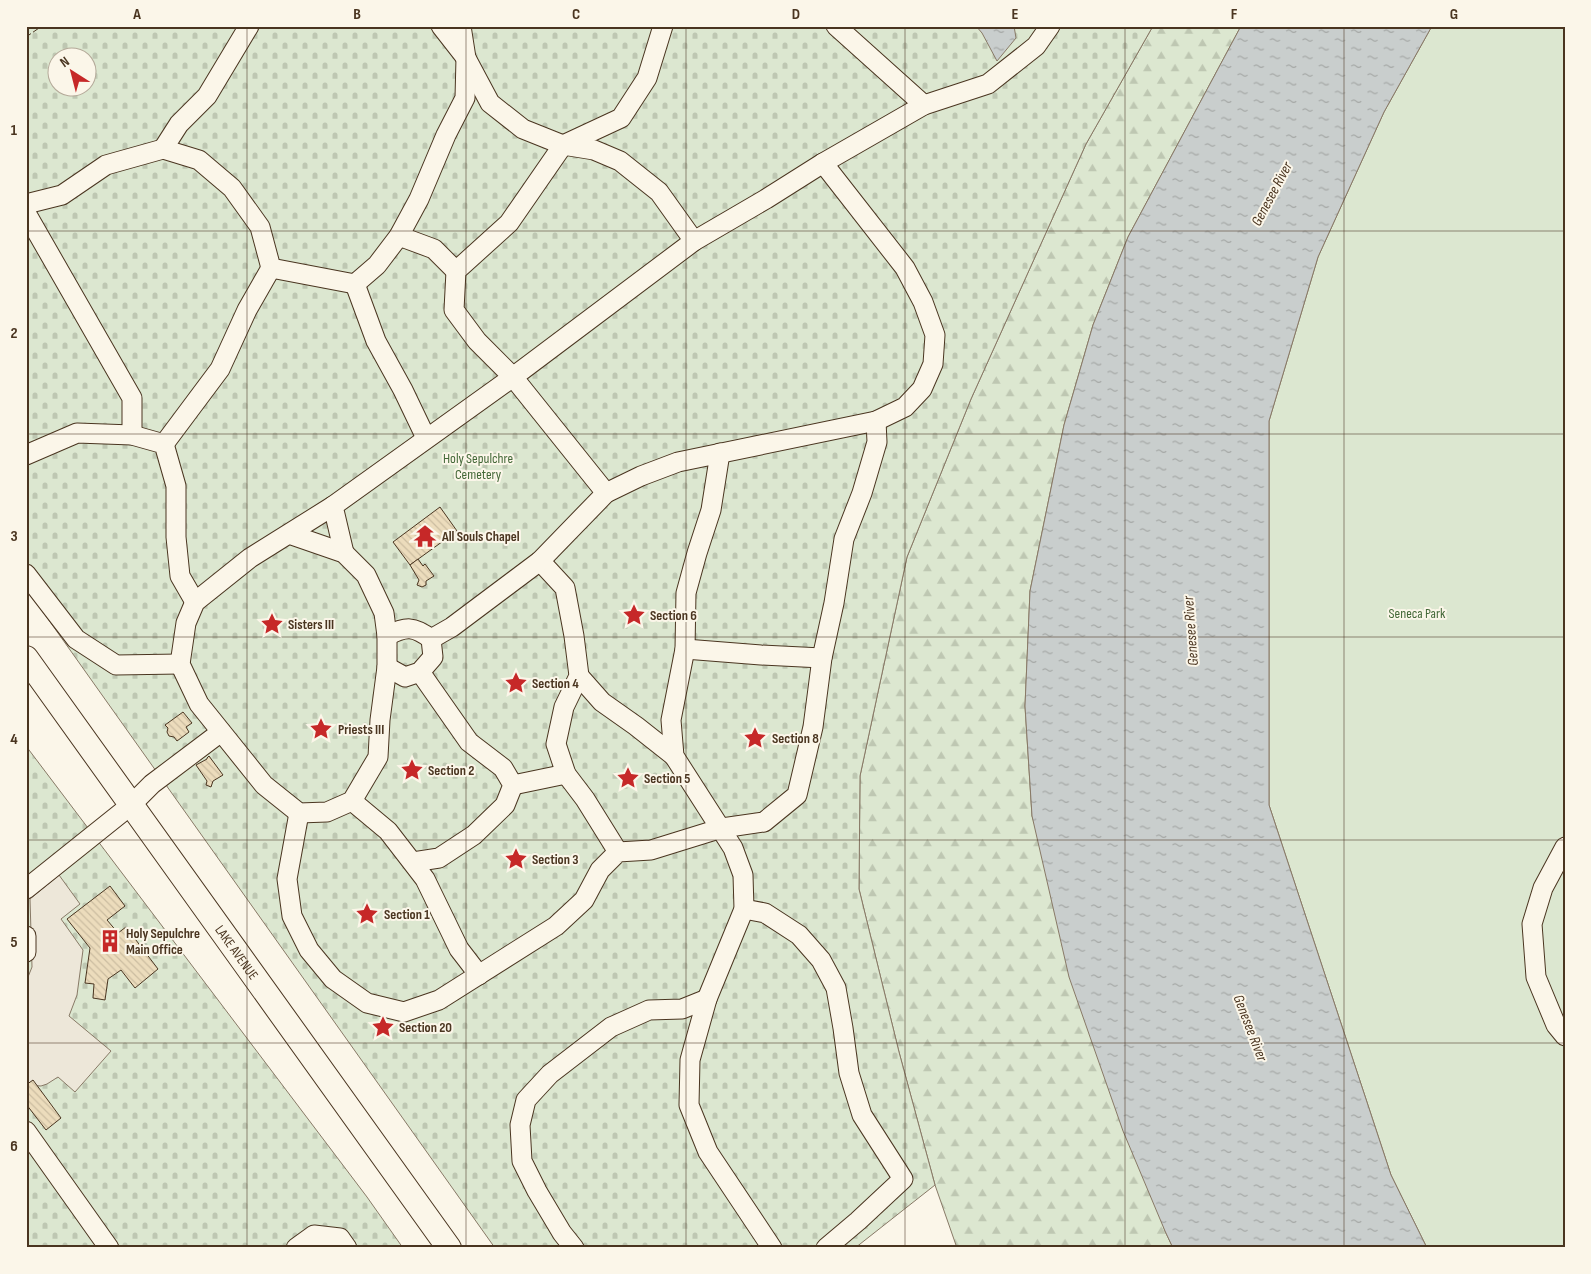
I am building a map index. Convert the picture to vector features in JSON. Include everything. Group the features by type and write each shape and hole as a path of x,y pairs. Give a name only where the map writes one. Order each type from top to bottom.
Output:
{"main road":[{"name":"LAKE AVENUE","path":"26,658 449,1248"}],"lane":[{"path":"163,149 179,124 207,96 249,26"},
{"path":"441,26 466,58 490,103 523,129 562,145 594,150 620,161 659,192 694,241"},
{"path":"355,284 377,265 399,236 419,199 446,135 465,98 466,58 461,26"},
{"path":"606,493 513,377 477,341 454,310 456,271 509,223 562,145 621,118 647,78 663,26"},
{"path":"836,26 924,105"},
{"path":"289,534 344,553 366,575 384,614 387,636 387,667 380,720 378,757 352,800 327,812 298,813 264,785 199,704 180,664 186,623 195,602 250,558 333,506 513,377 694,241 766,199 822,163 924,105 988,84 1036,46 1050,26"},
{"path":"26,204 62,195 106,165 163,149 199,160 232,188 260,227 270,268 247,310 220,369 164,444"},
{"path":"431,639 452,627 540,561 606,493 641,476 678,462 876,421 906,407 922,389 932,364 935,335 923,302 905,268 822,163"},
{"path":"26,213 132,398 132,435"},
{"path":"399,236 434,249 456,271"},
{"path":"270,268 355,284"},
{"path":"355,284 376,341 403,390 426,438"},
{"path":"298,813 287,879 292,916 309,950 333,979 367,1003 404,1012 439,1000 556,926 584,900 600,870 618,852 651,850 722,828 764,822 797,795 813,727 822,658 834,603 844,539 862,493 878,442 876,421"},
{"path":"26,455 77,433 132,435 164,444"},
{"path":"164,444 176,486 176,537 180,576 195,602"},
{"path":"674,756 671,720 685,649 686,593 711,510 720,453"},
{"path":"333,506 344,553"},
{"path":"540,561 565,588 579,676 564,707 556,744 566,774 585,799 618,852"},
{"path":"26,574 76,639 116,665 180,664"},
{"path":"387,636 402,628 418,630 431,639 433,657 420,672 405,677 387,667"},
{"path":"685,649 822,658"},
{"path":"420,672 469,742 503,768 513,785"},
{"path":"579,676 602,702 674,756 722,828 733,848 743,875 744,909 707,1000 690,1060 689,1105 708,1152 772,1248"},
{"path":"26,889 132,805 152,784 221,732"},
{"path":"513,785 566,774"},
{"path":"413,862 439,858 474,835 505,805 513,785"},
{"path":"352,800 388,831 413,862 425,879 459,949 479,975"},
{"path":"1565,847 1543,888 1532,924 1536,977 1556,1026 1565,1036"},
{"path":"744,909 765,913 799,935 820,960 836,988 848,1073 862,1115 903,1179 826,1248"},
{"path":"26,936 26,952"},
{"path":"574,1248 562,1233 522,1161 520,1126 526,1100 550,1074 611,1027 649,1010 682,1009 707,1000"},
{"path":"26,1131 110,1248"},
{"path":"296,1248 314,1235 340,1238 347,1248"}],"green space":[{"name":"Holy Sepulchre Cemetery","path":"26,26 1153,26 1086,144 971,399 907,557 860,776 859,889 899,1052 935,1185 855,1248 495,1248 26,588"},
{"path":"1153,26 1241,26 1128,237 1093,325 1064,425 1030,591 1025,706 1032,816 1165,1231 1173,1248 957,1248 935,1185 899,1052 859,889 860,776 907,557 971,399 1086,144"},
{"name":"Seneca Park","path":"1432,26 1565,26 1565,1248 1427,1248 1391,1175 1269,805 1269,421 1318,257 1384,112"},
{"path":"26,746 367,1197 403,1248 26,1248"}],"shaded area":[{"path":"59,875 80,904 61,919 83,950 77,995 69,1016 111,1051 75,1092 58,1077 41,1086 26,1085 26,982 32,967 30,899"}],"water":[{"path":"976,26 1014,26 1016,38 997,61 982,33"},
{"name":"Genesee River","path":"1241,26 1432,26 1384,112 1318,257 1269,421 1269,805 1391,1175 1427,1248 1173,1248 1123,1131 1069,977 1032,816 1025,706 1030,591 1064,425 1093,325 1128,237"}],"building":[{"name":"All Souls Chapel","path":"440,507 457,531 410,565 393,542"},
{"path":"418,559 423,566 425,564 434,576 426,581 426,585 422,587 417,585 419,580 410,565"},
{"path":"183,712 192,723 186,727 189,732 177,741 174,737 169,736 168,728 165,725"},
{"path":"209,756 223,775 213,781 211,787 206,785 207,781 196,765"},
{"name":"Holy Sepulchre Main Office","path":"110,886 125,906 107,920 118,933 126,927 158,969 135,988 121,970 108,979 105,1000 93,998 94,984 85,983 90,948 67,919"},
{"path":"33,1080 61,1118 46,1130 26,1104 26,1085"}],"fence":[{"path":"26,37 42,26"}],"place":[{"name":"All Souls Chapel","path":"425,536"},
{"name":"Section 6","path":"634,615"},
{"name":"Sisters III","path":"272,624"},
{"name":"Section 4","path":"516,683"},
{"name":"Priests III","path":"321,729"},
{"name":"Section 8","path":"755,738"},
{"name":"Section 2","path":"412,770"},
{"name":"Section 5","path":"628,778"},
{"name":"Section 3","path":"516,859"},
{"name":"Section 1","path":"367,914"},
{"name":"Holy Sepulchre Main Office","path":"110,941"},
{"name":"Section 20","path":"383,1027"}]}
